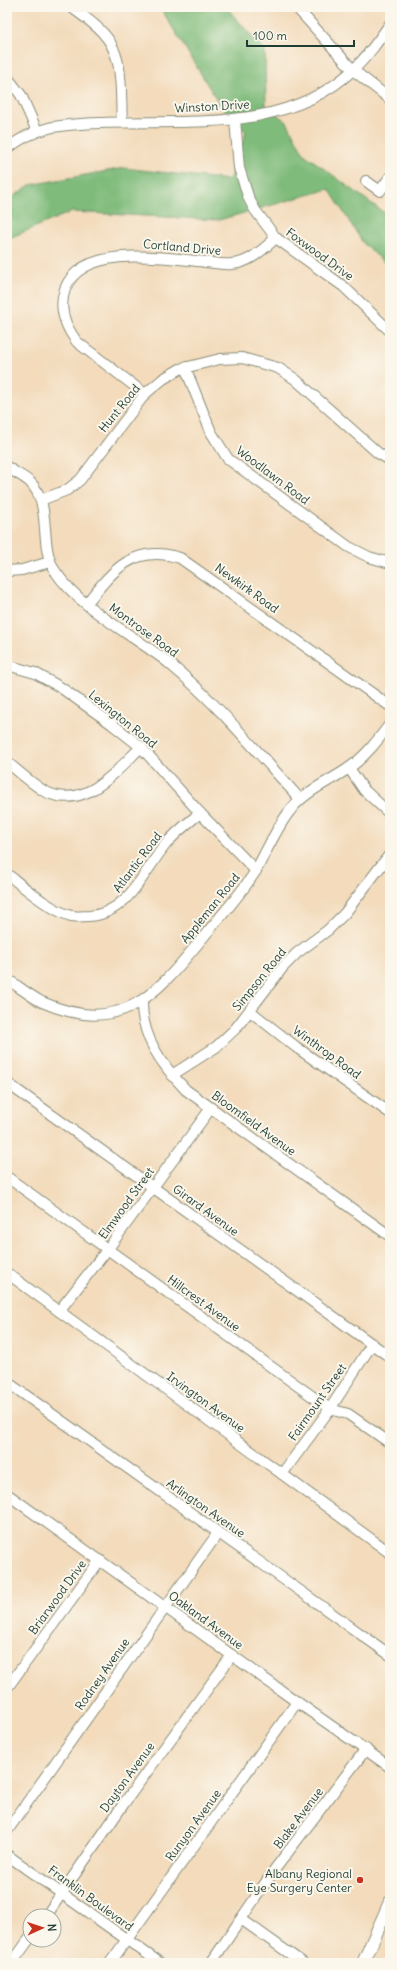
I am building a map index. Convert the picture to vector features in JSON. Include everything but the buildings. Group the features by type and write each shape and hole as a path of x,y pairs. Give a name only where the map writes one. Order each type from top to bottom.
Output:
{"main road":[{"path":"363,1963 390,1902"}],"street":[{"path":"71,7 103,32 116,54 119,66 122,122"},
{"path":"296,7 353,70 390,99"},
{"name":"Winston Drive","path":"7,149 37,131 66,125 235,119 265,116 287,109 324,92 353,70 370,53 390,24"},
{"path":"7,77 21,95 37,131"},
{"name":"Foxwood Drive","path":"235,119 239,168 245,188 255,210 276,238 343,286 390,330"},
{"path":"366,181 380,192 390,177"},
{"name":"Cortland Drive","path":"145,394 77,342 69,331 63,316 62,297 67,284 74,275 87,265 102,260 139,256 232,264 252,258 276,238"},
{"name":"Hunt Road","path":"41,500 67,490 80,480 145,394 163,379 185,367 211,360 242,358 278,368 296,379 367,443 390,460"},
{"name":"Woodlawn Road","path":"185,367 211,432 228,459 349,547 369,557 390,563"},
{"name":"Montrose Road","path":"7,467 30,482 41,500 50,562 60,578 103,618 169,664 206,696 300,799"},
{"name":"Newkirk Road","path":"87,603 110,574 131,559 147,555 164,555 180,558 390,706"},
{"path":"7,570 22,570 50,562"},
{"name":"Lexington Road","path":"7,665 35,673 60,687 112,724 141,747 200,813 256,871"},
{"name":"Appleman Road","path":"7,979 42,1001 70,1011 89,1014 110,1013 128,1008 142,1001 155,991 176,969 249,881 288,812 300,799 362,758 390,724"},
{"path":"7,762 43,790 52,794 68,796 80,795 102,785 141,747"},
{"path":"349,768 364,790 390,814"},
{"name":"Atlantic Road","path":"7,874 57,910 71,916 100,916 113,910 124,902 165,845 176,833 200,813"},
{"name":"Simpson Road","path":"172,1075 216,1047 236,1028 283,967 297,953 328,930 345,913 390,854"},
{"name":"Bloomfield Avenue","path":"142,1001 142,1015 145,1031 161,1062 186,1090 390,1236"},
{"name":"Winthrop Road","path":"250,1011 296,1047 390,1113"},
{"name":"Girard Avenue","path":"7,1083 390,1358"},
{"name":"Elmwood Street","path":"59,1311 107,1250 211,1108"},
{"name":"Hillcrest Avenue","path":"7,1177 330,1409 348,1414 390,1443"},
{"name":"Irvington Avenue","path":"7,1273 390,1553"},
{"name":"Fairmount Street","path":"282,1474 330,1409 372,1344"},
{"name":"Arlington Avenue","path":"7,1382 390,1655"},
{"name":"Oakland Avenue","path":"7,1494 390,1767"},
{"name":"Rodney Avenue","path":"7,1831 218,1533"},
{"name":"Briarwood Drive","path":"7,1688 100,1560"},
{"name":"Dayton Avenue","path":"52,1908 125,1802 232,1655"},
{"name":"Runyon Avenue","path":"110,1963 297,1702"},
{"name":"Blake Avenue","path":"211,1963 276,1870 366,1749"},
{"name":"Franklin Boulevard","path":"7,1855 160,1963"},
{"path":"241,1919 303,1963"},
{"path":"12,1963 23,1948"}],"green space":[{"path":"160,7 226,7 265,51 266,106 287,122 304,154 390,217 390,268 363,243 329,189 219,220 71,212 7,239 7,201 30,185 124,168 229,180 246,132 220,105"}],"place":[{"name":"Albany Regional Eye Surgery Center","path":"360,1880"}]}
